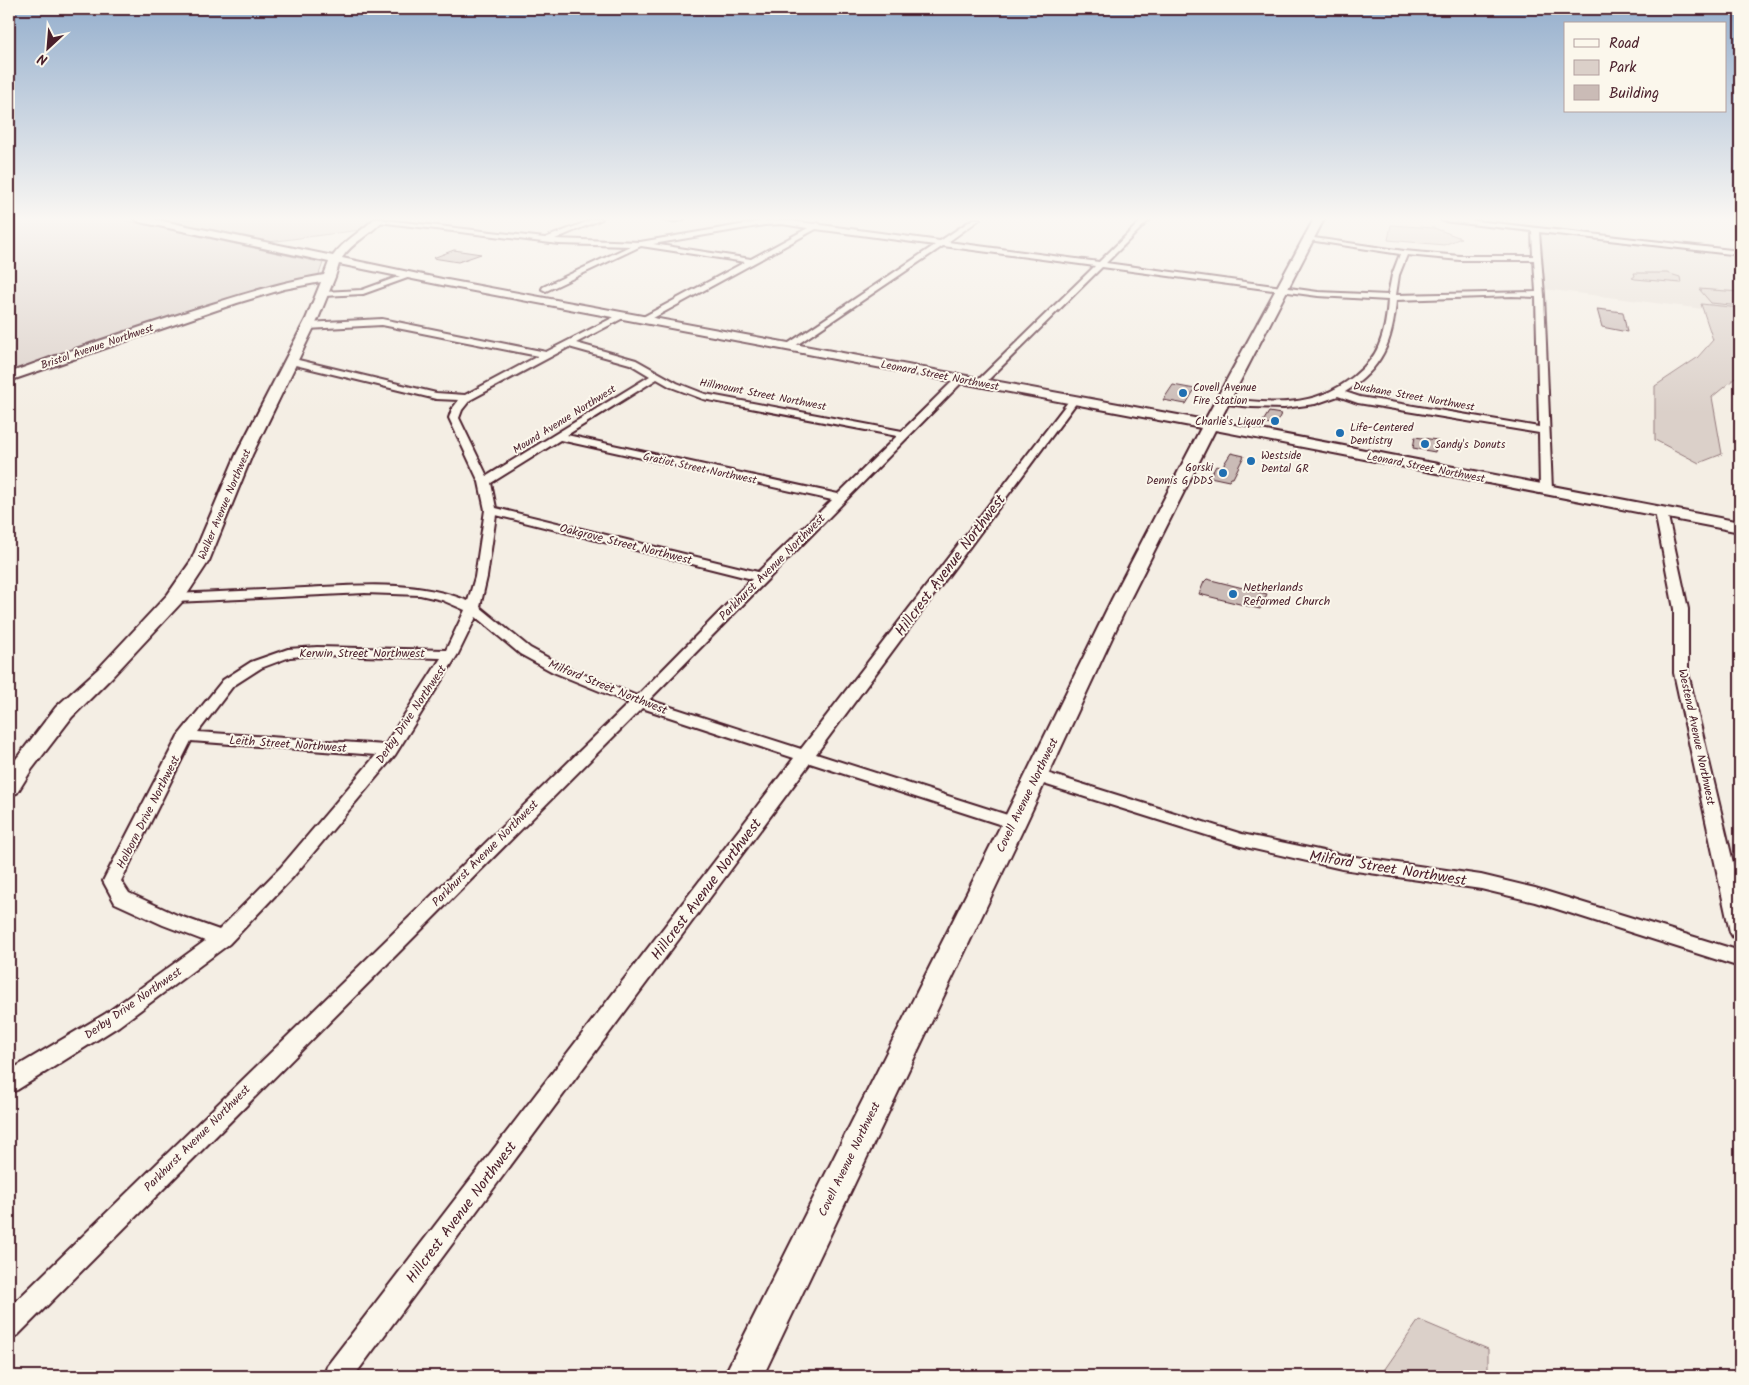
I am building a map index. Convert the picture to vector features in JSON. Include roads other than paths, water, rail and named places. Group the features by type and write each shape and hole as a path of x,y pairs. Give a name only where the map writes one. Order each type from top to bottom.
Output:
{"main road":[{"name":"Bristol Avenue Northwest","path":"9,377 171,320 290,284"},
{"name":"Walker Avenue Northwest","path":"9,787 24,764 64,712 105,673 175,598 200,561 244,455 312,319 327,284"},
{"name":"Leonard Street Northwest","path":"451,284 1740,527"},
{"name":"Covell Avenue Northwest","path":"743,1376 1122,599 1284,284"}],"street":[{"path":"323,294 363,292 387,284"},
{"path":"546,289 557,284"},
{"path":"644,320 711,284"},
{"path":"789,347 881,284"},
{"path":"980,383 1080,284"},
{"path":"1236,284 1280,290 1393,298 1512,294 1540,296"},
{"path":"1338,393 1367,370 1386,341 1391,320 1394,284"},
{"path":"1539,284 1546,490"},
{"name":"Derby Drive Northwest","path":"9,1083 112,1020 222,939 287,872 389,751 451,654 473,608 487,548 491,510 485,482 454,418 457,409 467,398 622,315"},
{"path":"307,326 382,322 546,355"},
{"name":"Hillmount Street Northwest","path":"567,344 606,353 633,362 656,376 703,396 904,434"},
{"path":"290,361 436,396 467,398"},
{"name":"Mound Avenue Northwest","path":"485,482 656,376"},
{"name":"Parkhurst Avenue Northwest","path":"9,1326 639,702 761,577 960,379"},
{"name":"Dushane Street Northwest","path":"1222,401 1248,405 1278,406 1308,402 1338,393 1358,400 1543,432"},
{"name":"Hillcrest Avenue Northwest","path":"336,1376 1074,400"},
{"name":"Gratiot Street Northwest","path":"560,437 841,498"},
{"name":"Oakgrove Street Northwest","path":"491,510 761,577"},
{"name":"Westend Avenue Northwest","path":"1661,512 1681,609 1681,673 1740,932"},
{"name":"Milford Street Northwest","path":"175,598 393,590 420,591 446,597 473,608 525,652 558,669 639,702 1014,823"},
{"name":"Kerwin Street Northwest","path":"186,736 228,683 256,665 288,653 317,651 451,654"},
{"name":"Leith Street Northwest","path":"186,736 389,751"},
{"name":"Holborn Drive Northwest","path":"186,736 112,881 122,898 170,920 222,939"},
{"name":"Milford Street Northwest","path":"1036,776 1241,840 1342,862 1481,882 1535,896 1740,959"}],"place":[{"name":"Covell Avenue Fire Station","path":"1183,393"},
{"name":"Charlie's Liquor","path":"1275,421"},
{"name":"Life-Centered Dentistry","path":"1340,433"},
{"name":"Sandy's Donuts","path":"1425,444"},
{"name":"Westside Dental GR","path":"1251,461"},
{"name":"Gorski Dennis G DDS","path":"1223,473"},
{"name":"Netherlands Reformed Church","path":"1233,594"}]}
